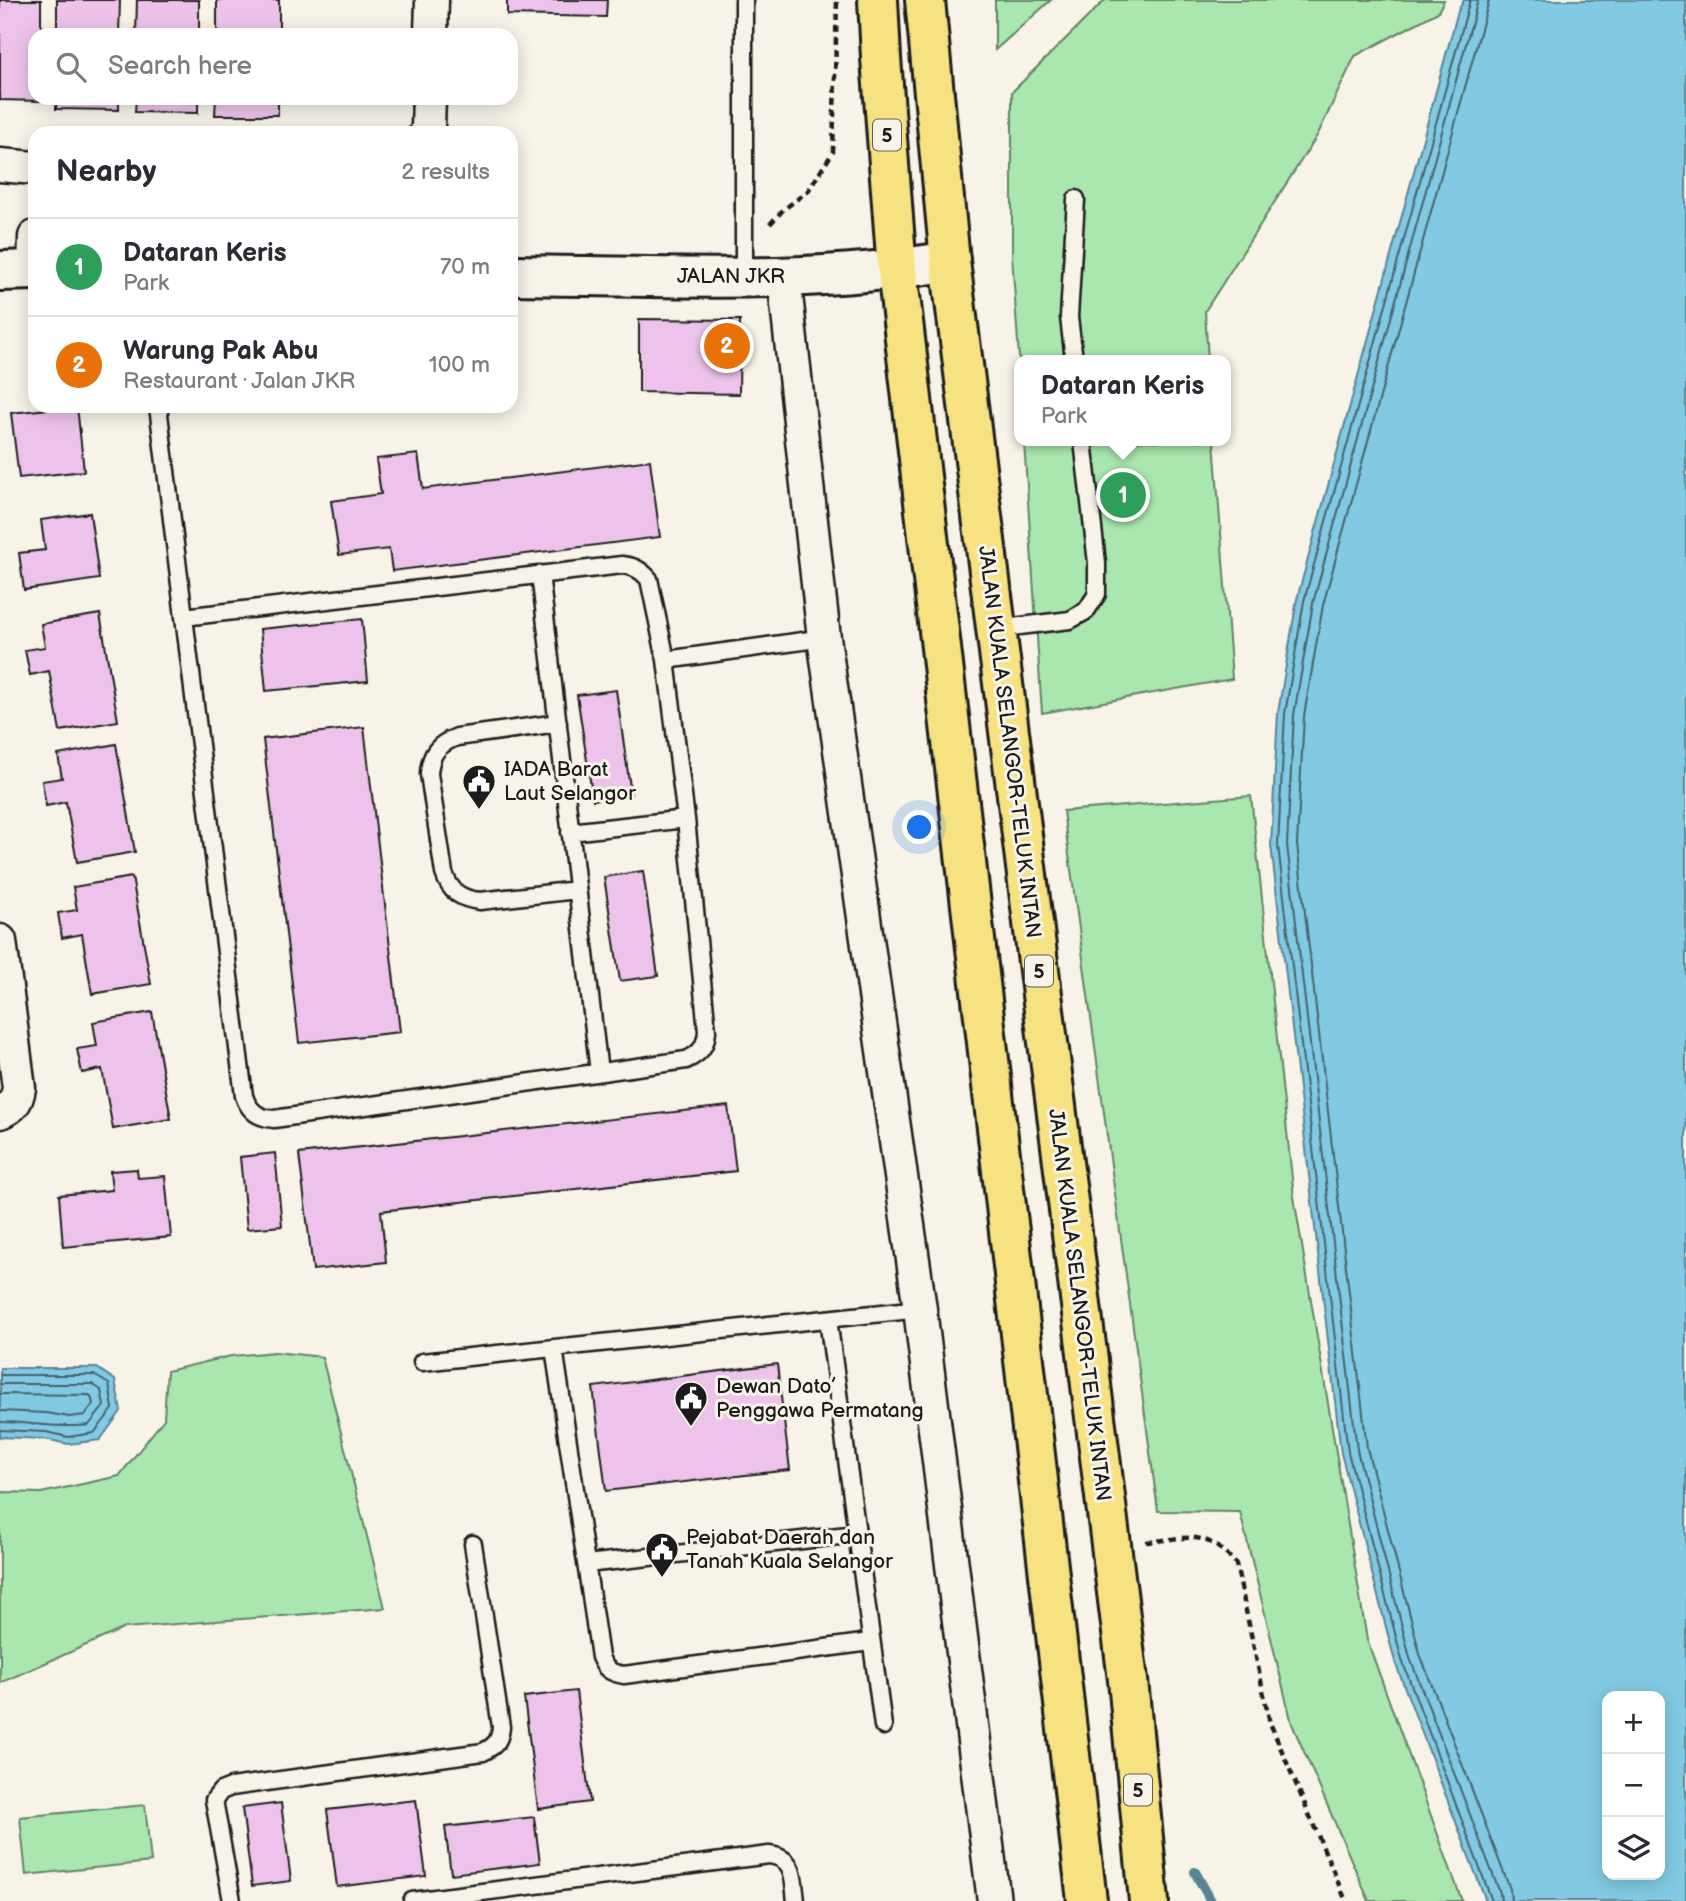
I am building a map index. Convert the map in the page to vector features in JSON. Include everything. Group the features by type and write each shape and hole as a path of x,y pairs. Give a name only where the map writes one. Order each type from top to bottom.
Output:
{"highway":[{"name":"5","path":"878,0 897,270 1087,1901"},
{"name":"JALAN KUALA SELANGOR-TELUK INTAN","path":"925,0 950,261 1128,1680 1149,1901"}],"street":[{"path":"431,28 432,0"},
{"path":"0,165 28,167"},
{"name":"JALAN JKR","path":"518,275 763,276 897,270 950,261"},
{"path":"763,276 824,638 919,1309 994,1901"},
{"path":"0,940 19,1088 18,1099 11,1107 0,1112"}],"lane":[{"path":"744,0 763,276"},
{"path":"1073,355 1069,317 1076,199"},
{"path":"159,413 184,617 247,1105 263,1118 274,1119 686,1060 695,1056 706,1041 686,819 666,660 652,590 649,579 642,571 622,565 184,617"},
{"path":"996,629 1070,620 1086,611 1097,594 1097,563 1084,446"},
{"path":"540,574 599,1073"},
{"path":"666,660 824,638"},
{"path":"558,723 444,741 430,761 429,774 444,873 448,885 457,894 468,900 480,901 577,890"},
{"path":"570,832 686,819"},
{"path":"422,1362 919,1309"},
{"path":"828,1319 883,1726"},
{"path":"554,1348 600,1657 604,1667 612,1673 624,1675 870,1642"},
{"path":"586,1564 856,1534"},
{"path":"232,1901 214,1800 221,1791 231,1787 483,1752 493,1747 500,1738 501,1727 473,1544"},
{"path":"412,1901 769,1856 780,1857 789,1864 796,1901"}],"path":[{"path":"763,276 771,222 808,191 833,152 837,0"},
{"path":"1111,1545 1202,1537 1221,1547 1236,1564 1270,1723 1346,1901"}],"green space":[{"path":"995,0 1051,0 995,50"},
{"path":"1105,0 1444,0 1438,12 1355,56 1318,134 1205,311 1208,355 1019,355 1012,256 1012,92"},
{"path":"1024,446 1214,446 1232,679 1042,713"},
{"path":"1251,796 1294,1197 1367,1640 1462,1901 1369,1901 1292,1724 1240,1512 1158,1511 1063,811"},
{"path":"275,1352 322,1357 385,1608 125,1628 0,1683 0,1492 41,1493 119,1476 164,1419 167,1371 231,1356"},
{"path":"145,1805 151,1862 26,1875 20,1817"}],"water":[{"path":"1464,0 1686,0 1686,1901 1486,1901 1395,1662 1341,1453 1271,845 1278,713 1297,599 1458,11"},
{"path":"0,1368 97,1368 115,1380 121,1411 100,1440 68,1444 45,1439 0,1437"}],"building":[{"path":"0,0 41,0 41,28 28,28 28,101 0,100"},
{"path":"57,0 120,0 119,28 57,28"},
{"path":"137,0 199,0 199,28 136,28"},
{"path":"217,0 279,0 279,28 217,28"},
{"path":"507,0 607,0 606,17 507,15"},
{"path":"56,105 119,105 119,110 56,109"},
{"path":"136,105 198,105 198,113 135,112"},
{"path":"216,105 278,105 278,115 215,115"},
{"path":"639,319 740,320 739,394 639,392"},
{"path":"11,413 78,413 84,471 19,478"},
{"path":"418,454 423,489 650,460 660,537 392,571 389,549 339,555 331,501 381,494 376,459"},
{"path":"90,513 99,579 24,590 19,553 45,550 41,520"},
{"path":"100,614 118,721 60,731 49,671 30,675 25,650 45,647 41,624"},
{"path":"362,619 368,681 266,691 260,629"},
{"path":"616,690 631,794 593,800 577,695"},
{"path":"364,727 400,1032 299,1043 263,739"},
{"path":"116,744 135,852 77,862 66,802 46,806 42,781 62,778 58,755"},
{"path":"643,871 658,976 620,981 604,877"},
{"path":"132,877 151,984 92,994 82,934 62,938 58,913 77,910 73,887"},
{"path":"152,1012 171,1119 113,1129 102,1069 82,1073 77,1049 97,1046 93,1022"},
{"path":"728,1106 736,1171 381,1211 386,1262 313,1270 299,1154"},
{"path":"275,1153 282,1226 247,1229 240,1157"},
{"path":"137,1169 138,1178 165,1176 171,1237 63,1247 59,1195 112,1190 110,1171"},
{"name":"Dewan Dato’ Penggawa Permatang","path":"777,1364 790,1470 606,1491 593,1387"},
{"path":"576,1691 590,1802 538,1809 524,1697"},
{"path":"416,1800 426,1876 337,1887 327,1810"},
{"path":"281,1803 291,1881 252,1886 242,1808"},
{"path":"534,1817 540,1863 451,1874 445,1827"}],"waterway":[{"path":"1195,1872 1211,1901"}],"place":[{"name":"Warung Pak Abu","path":"727,346"},
{"name":"Dataran Keris","path":"1123,495"},
{"name":"IADA Barat Laut Selangor","path":"479,811"},
{"name":"Dewan Dato’ Penggawa Permatang","path":"691,1428"},
{"name":"Pejabat Daerah dan Tanah Kuala Selangor","path":"662,1579"}]}
